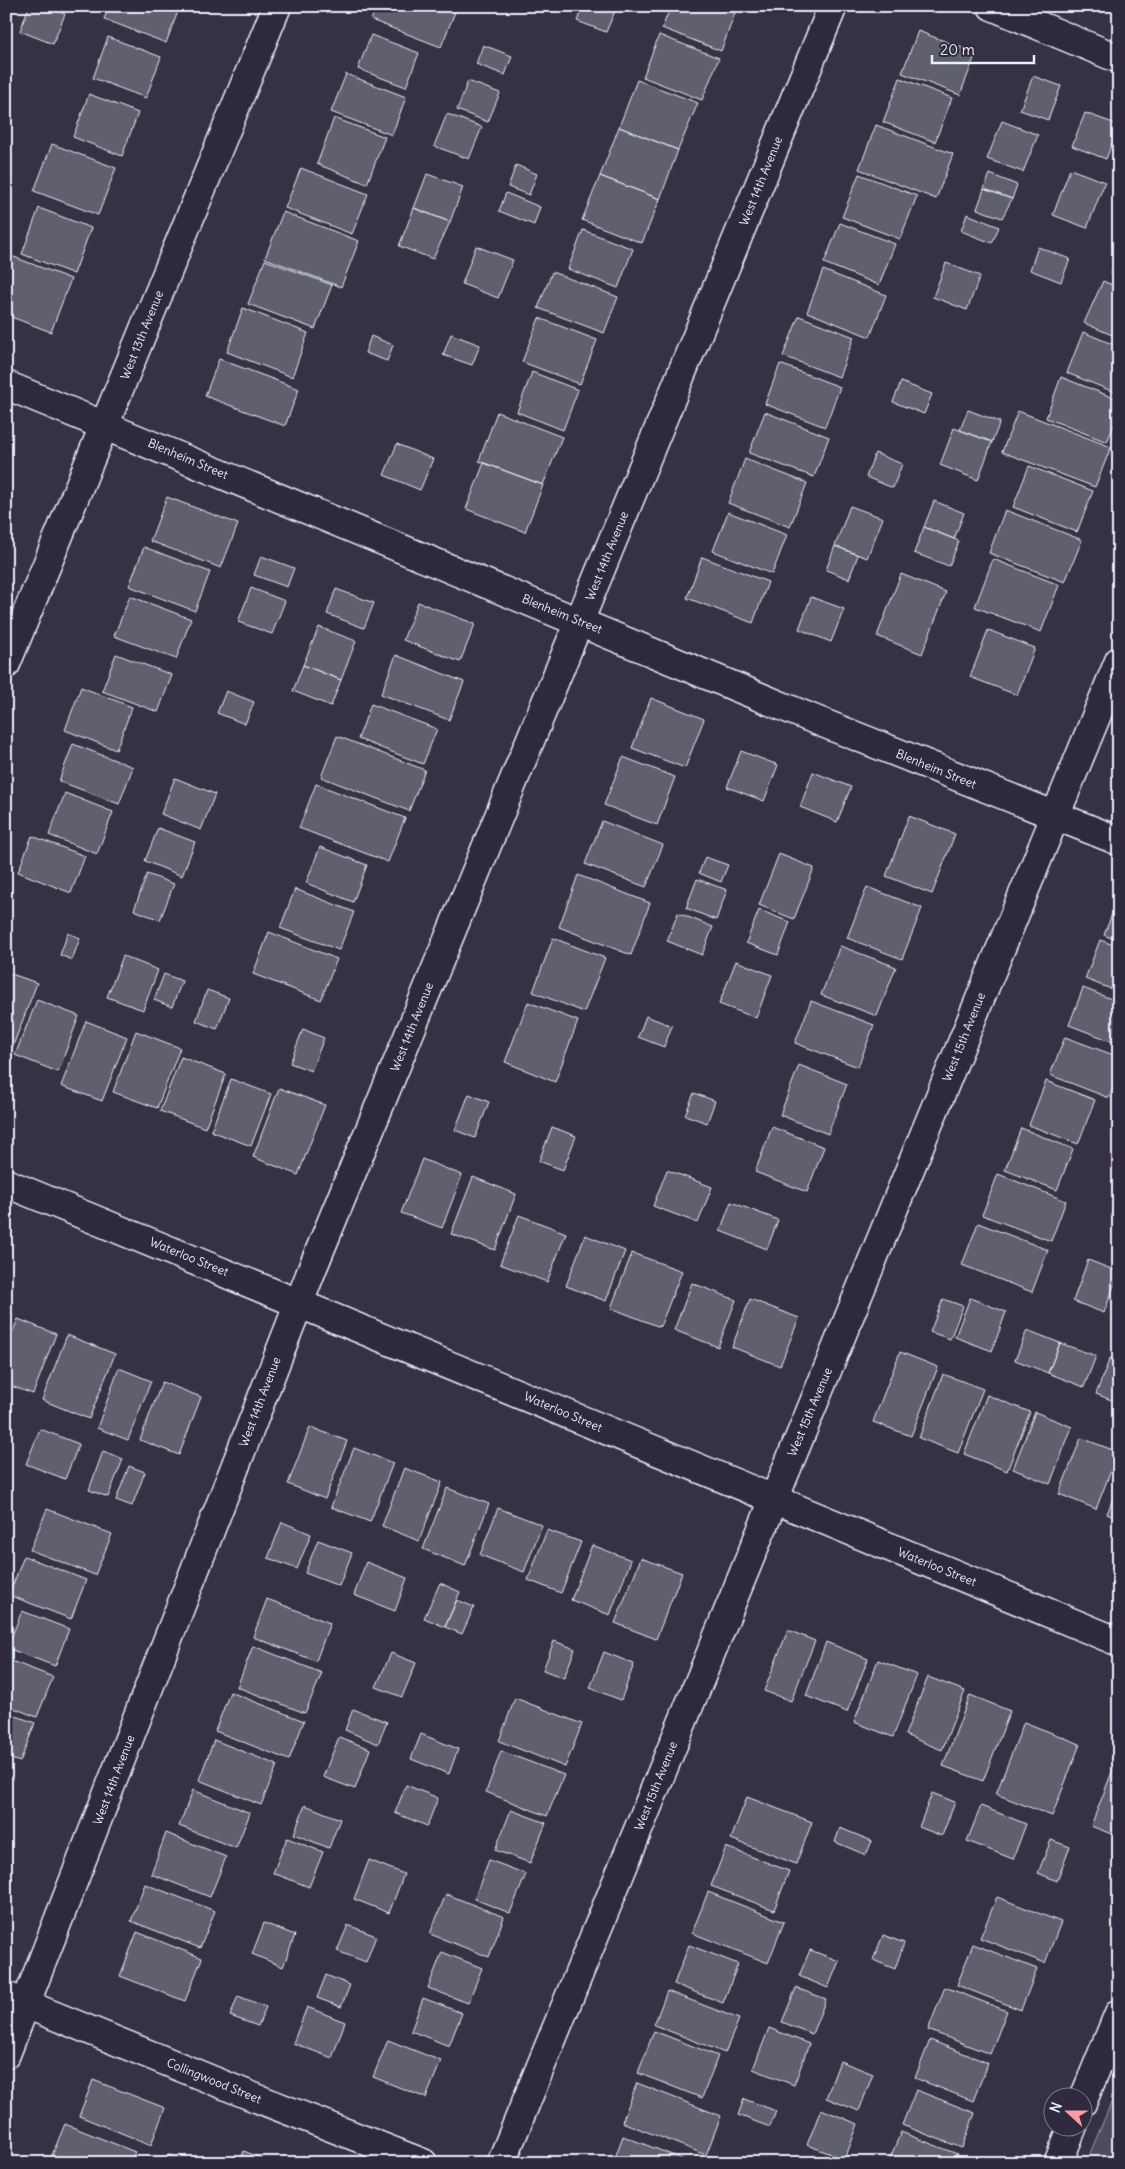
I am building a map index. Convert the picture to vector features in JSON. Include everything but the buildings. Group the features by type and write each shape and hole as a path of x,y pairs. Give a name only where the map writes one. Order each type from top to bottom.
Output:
{"street":[{"name":"West 13th Avenue","path":"6,664 277,6"},
{"name":"West 14th Avenue","path":"6,2054 16,2000 299,1302 833,6"},
{"path":"992,6 1119,59"},
{"name":"Blenheim Street","path":"6,385 1054,817 1119,841"},
{"name":"West 15th Avenue","path":"501,2163 1119,661"},
{"name":"Waterloo Street","path":"6,1183 299,1302 1119,1642"},
{"name":"Collingwood Street","path":"16,2000 251,2096 423,2163"},
{"path":"1089,2086 1119,2013"},
{"path":"1058,2163 1069,2136"}],"shaded area":[{"path":"1119,2084 1119,2163 1086,2163"}]}
